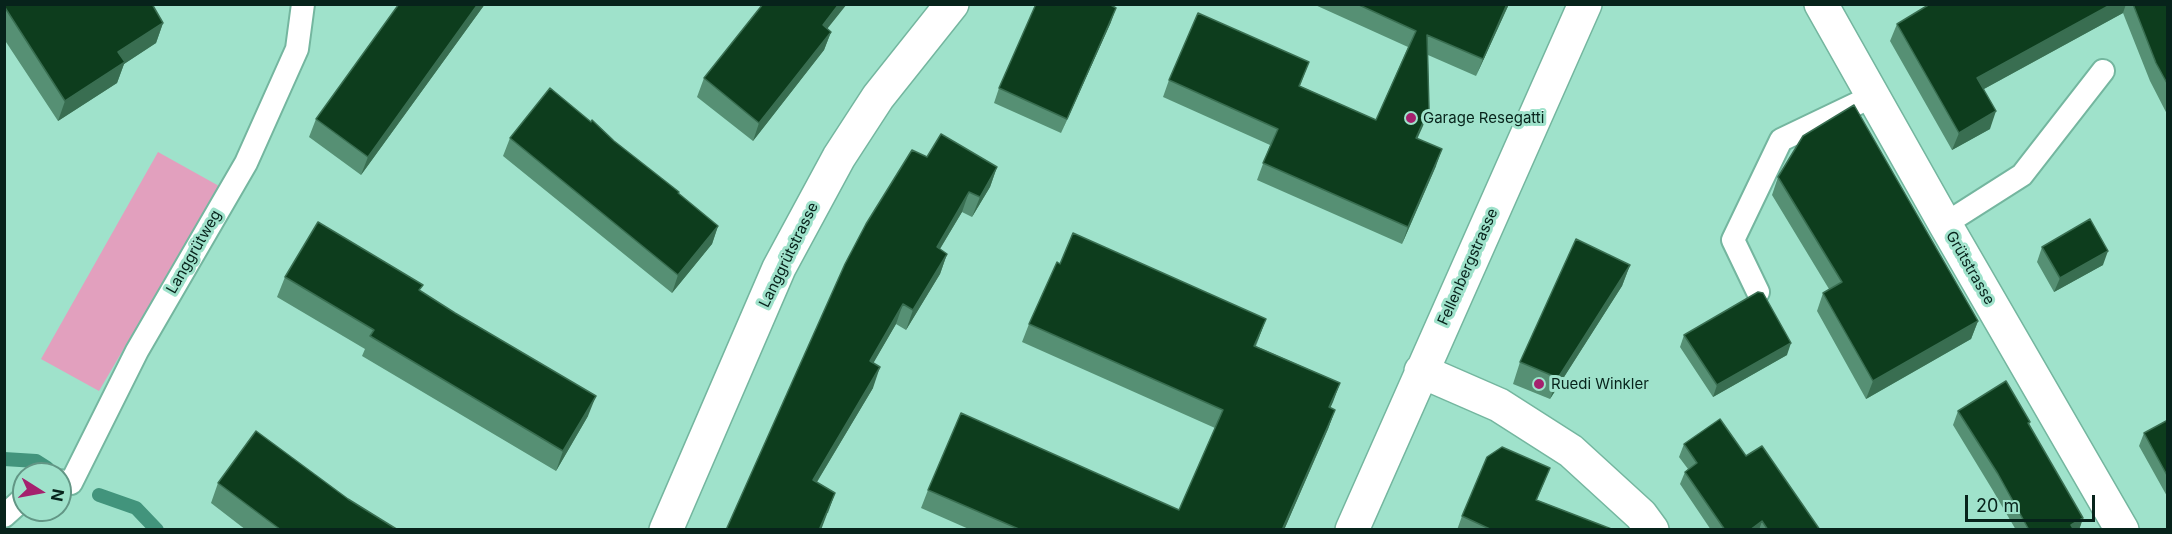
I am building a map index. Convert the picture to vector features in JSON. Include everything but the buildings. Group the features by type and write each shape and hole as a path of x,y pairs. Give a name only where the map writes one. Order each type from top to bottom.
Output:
{"street":[{"name":"Langgrütstrasse","path":"666,530 779,268 839,157 878,97 952,4"},
{"name":"Fellenbergstrasse","path":"1352,530 1585,4"},
{"name":"Grütstrasse","path":"1821,4 2122,530"},
{"path":"1421,371 1499,405 1571,452 1641,515 1652,530"}],"lane":[{"name":"Langgrütweg","path":"72,481 137,351 246,163 297,50 303,4"},
{"path":"1945,224 2022,175 2103,71"},
{"path":"1758,292 1733,240 1781,140 1873,96"}],"shaded area":[{"path":"158,152 219,186 99,391 41,359"}],"waterway":[{"path":"4,459 38,462"},
{"path":"99,495 136,508 157,530"}],"place":[{"name":"Garage Resegatti","path":"1411,118"},
{"name":"Ruedi Winkler","path":"1539,384"}]}
